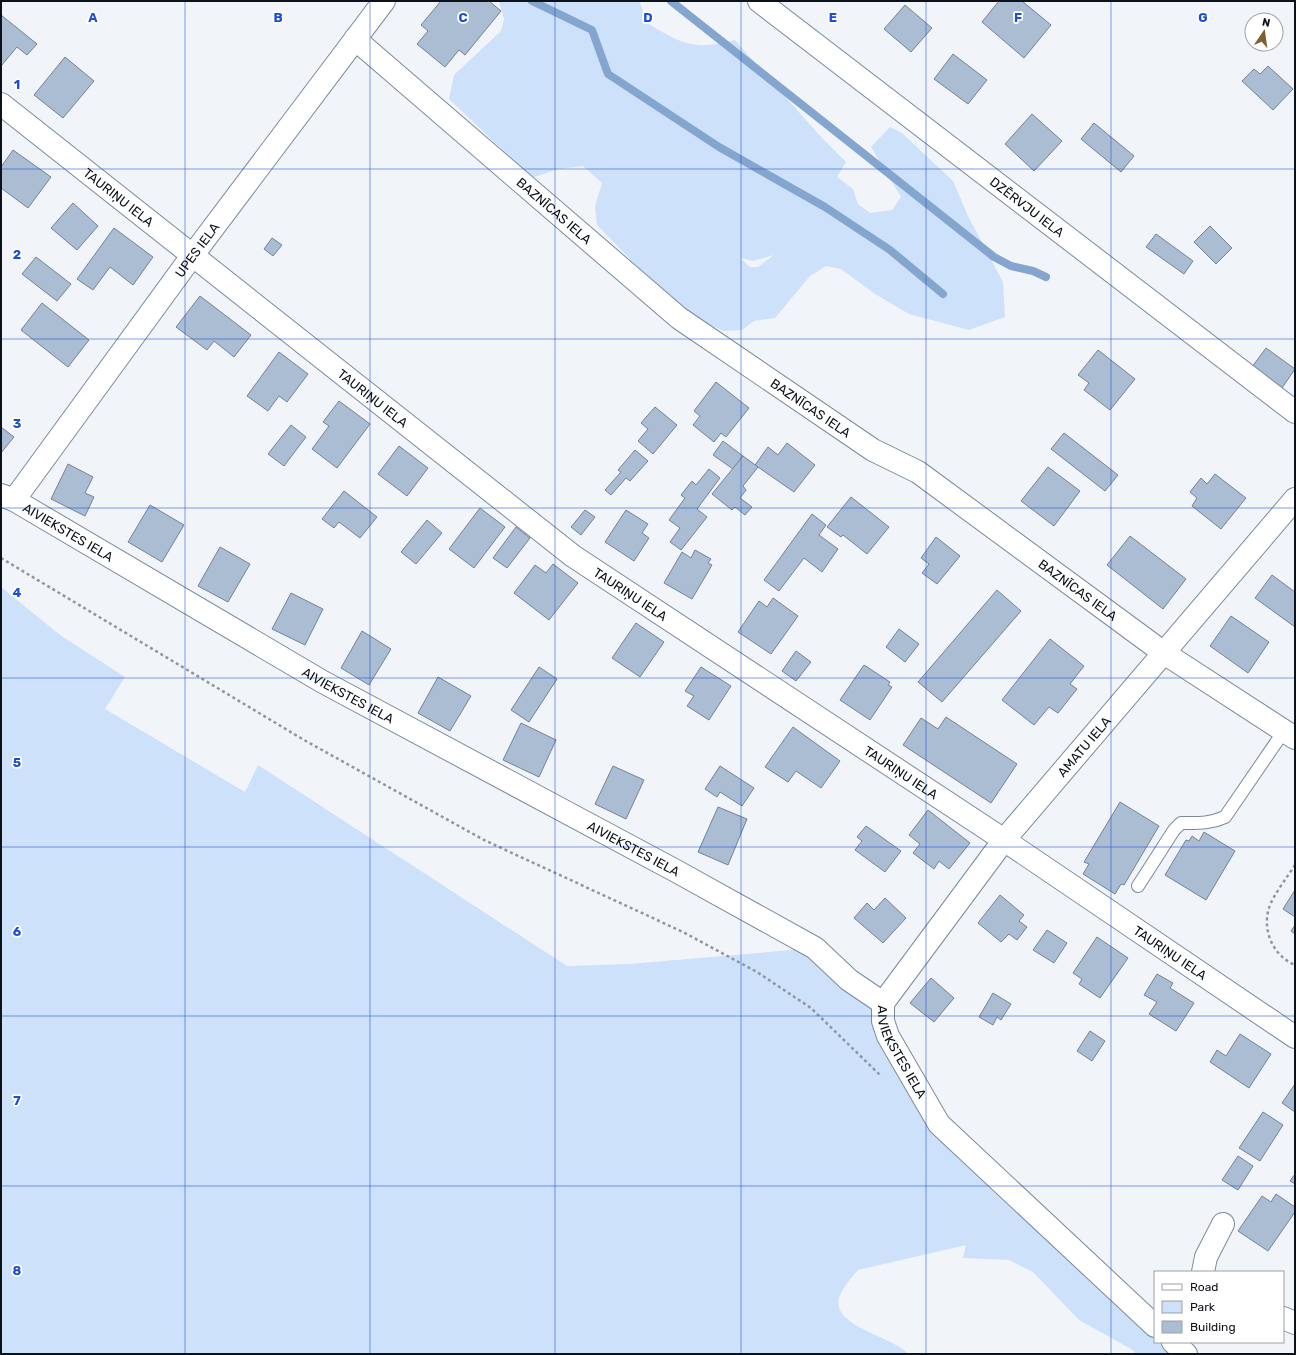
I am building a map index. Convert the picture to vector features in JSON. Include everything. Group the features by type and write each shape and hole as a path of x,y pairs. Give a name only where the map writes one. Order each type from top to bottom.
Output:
{"street":[{"name":"UPES IELA","path":"7,498 384,1"},
{"name":"DZĒRVJU IELA","path":"759,1 1295,412"},
{"name":"BAZNĪCAS IELA","path":"355,39 679,318 873,450 918,472 1164,653 1290,735"},
{"name":"TAURIŅU IELA","path":"1,104 573,556 1004,840 1295,1037"},
{"name":"AIVIEKSTES IELA","path":"7,498 323,682 676,871 815,948 849,980 883,1003 883,1021 888,1036 939,1124 1154,1325"},
{"name":"AMATU IELA","path":"883,1003 1004,840 1295,498"},
{"path":"1203,1271 1206,1257 1223,1224"},
{"path":"1284,1318 1295,1323"},
{"path":"1174,1343 1186,1354"}],"lane":[{"path":"1138,886 1174,830 1181,823 1201,824 1214,822 1225,817 1290,735"}],"path":[{"path":"1,558 304,740 484,840 683,932 757,972 811,1008 861,1059 884,1079"},
{"path":"1295,865 1269,907 1266,927 1273,946 1295,965"}],"green space":[{"path":"499,1 641,1 640,3 647,23 679,41 689,44 709,45 735,40 822,138 846,162 837,177 853,189 858,204 870,213 892,210 901,197 871,147 890,127 902,133 953,181 968,216 1003,282 1005,317 969,330 909,314 875,294 841,269 826,266 810,276 775,318 754,321 742,330 724,331 698,320 638,267 597,225 595,206 602,183 583,166 558,169 532,178 449,99 454,75 501,31 504,19","holes":["774,255 758,267 750,267 740,258 753,261"]},
{"path":"1,587 60,635 125,677 105,709 245,792 258,765 567,966 629,964 815,948 883,1003 939,1124 1154,1325 1154,1343 1174,1343 1186,1354 1136,1354 1133,1350 1079,1320 1033,1272 1009,1260 963,1258 966,1245 858,1270 840,1295 839,1306 843,1315 852,1323 901,1348 908,1354 1,1354"}],"building":[{"path":"441,1 489,1 501,11 465,55 459,50 445,67 417,44 428,31 421,25"},
{"path":"999,1 1022,1 1051,25 1024,58 982,22"},
{"path":"905,5 932,28 911,52 884,29"},
{"path":"1,15 37,44 27,55 17,47 1,66"},
{"path":"953,54 987,80 968,104 934,79"},
{"path":"65,57 94,81 63,118 34,95"},
{"path":"1268,66 1293,89 1273,110 1242,81 1254,69 1260,74"},
{"path":"1032,114 1062,141 1034,171 1005,144"},
{"path":"1094,123 1134,156 1121,172 1081,139"},
{"path":"13,150 51,177 28,208 1,188 1,167"},
{"path":"73,203 98,226 77,250 51,228"},
{"path":"1210,226 1232,248 1216,264 1194,242"},
{"path":"114,228 153,257 133,285 110,267 93,290 77,279"},
{"path":"1156,234 1193,261 1184,274 1146,247"},
{"path":"272,238 282,245 273,256 264,249"},
{"path":"36,257 71,284 57,301 22,274"},
{"path":"200,296 251,335 234,357 214,341 207,350 176,327"},
{"path":"42,303 89,340 68,367 21,330"},
{"path":"1266,348 1295,369 1282,388 1252,367"},
{"path":"1098,350 1135,379 1110,410 1084,390 1089,383 1078,375"},
{"path":"279,352 308,374 287,402 279,396 268,411 247,396"},
{"path":"716,382 749,408 726,437 721,433 714,442 693,425 700,416 694,411"},
{"path":"339,401 370,424 337,468 312,449 329,426 323,422"},
{"path":"655,407 677,425 653,454 638,441 648,429 641,423"},
{"path":"291,425 306,437 284,466 268,454"},
{"path":"1,427 14,437 1,453"},
{"path":"1064,433 1118,475 1105,491 1051,449"},
{"path":"723,441 743,456 733,469 713,455"},
{"path":"787,443 815,465 794,492 755,465 768,447 778,455"},
{"path":"399,446 428,468 407,496 378,474"},
{"path":"635,450 648,461 630,481 626,478 611,495 605,490 621,472 618,470"},
{"path":"743,456 758,467 743,486 746,490 740,498 752,507 745,515 735,507 732,510 712,494"},
{"path":"68,464 93,477 85,493 94,497 85,516 51,499"},
{"path":"1048,467 1080,491 1054,526 1021,501"},
{"path":"709,469 720,478 697,509 707,517 681,550 670,542 680,528 669,520 685,498 681,495 692,481 696,485"},
{"path":"1215,474 1246,498 1221,529 1192,506 1197,498 1190,492 1201,478 1207,484"},
{"path":"344,491 377,517 360,538 339,522 334,528 322,519"},
{"path":"851,497 889,527 867,554 843,535 841,537 827,527"},
{"path":"150,505 184,525 162,562 128,542"},
{"path":"480,508 505,527 474,568 449,549"},
{"path":"585,510 595,517 581,535 571,527"},
{"path":"626,510 648,524 642,533 649,538 634,561 605,542"},
{"path":"812,514 826,525 819,535 838,549 822,572 804,558 779,591 764,580"},
{"path":"427,520 442,533 416,564 401,552"},
{"path":"516,527 530,538 507,568 493,558"},
{"path":"1130,536 1186,579 1163,609 1107,565"},
{"path":"936,537 960,556 937,584 922,573 929,564 921,558"},
{"path":"220,547 250,564 228,602 198,586"},
{"path":"695,550 711,559 708,563 712,565 692,599 664,583 682,552 691,558"},
{"path":"553,564 578,583 549,620 514,593 535,565 546,573"},
{"path":"1272,575 1295,592 1295,627 1255,598"},
{"path":"997,590 1021,611 942,702 918,682"},
{"path":"291,593 323,609 305,645 272,629"},
{"path":"773,598 798,616 771,654 738,632 759,601 767,607"},
{"path":"1231,616 1269,642 1248,673 1210,646"},
{"path":"636,623 664,642 640,677 612,658"},
{"path":"899,629 919,644 905,662 886,647"},
{"path":"362,631 391,649 369,685 341,668"},
{"path":"1050,639 1084,666 1070,684 1077,689 1058,713 1049,707 1034,725 1002,700"},
{"path":"796,651 811,662 796,681 782,671"},
{"path":"864,665 890,682 888,685 892,687 870,720 840,700"},
{"path":"539,667 557,679 529,722 511,710"},
{"path":"701,667 731,686 709,720 687,706 694,696 685,691"},
{"path":"438,677 471,696 450,731 418,713"},
{"path":"946,717 1017,764 991,803 903,745 921,718 938,729"},
{"path":"521,723 556,740 539,777 503,760"},
{"path":"793,727 840,761 821,788 796,771 788,782 765,767"},
{"path":"613,766 644,780 626,819 595,804"},
{"path":"720,766 754,788 742,806 720,792 717,797 705,789"},
{"path":"1120,802 1159,826 1124,885 1121,884 1115,894 1083,874 1089,864 1084,862"},
{"path":"718,807 747,819 728,865 698,852"},
{"path":"928,810 970,843 949,869 939,861 934,869 913,853 920,844 909,835"},
{"path":"866,826 901,851 885,872 855,850 862,841 857,837"},
{"path":"1204,832 1235,851 1206,900 1165,875 1186,840 1189,841 1192,836 1199,841"},
{"path":"1295,890 1295,917 1283,909"},
{"path":"1000,895 1024,915 1019,921 1027,927 1017,940 1009,934 1001,942 978,923"},
{"path":"885,898 906,918 883,943 854,918 867,903 874,910"},
{"path":"1295,925 1295,934 1291,931"},
{"path":"1047,930 1067,943 1054,963 1033,950"},
{"path":"1097,937 1128,958 1100,998 1079,984 1082,979 1073,973"},
{"path":"1157,974 1173,983 1170,988 1194,1003 1176,1031 1149,1014 1157,1002 1144,995"},
{"path":"931,978 954,998 934,1022 910,1003"},
{"path":"993,993 1011,1004 1001,1020 997,1017 993,1025 979,1017"},
{"path":"1090,1031 1105,1041 1092,1061 1077,1051"},
{"path":"1240,1034 1271,1054 1249,1088 1210,1062 1217,1050 1226,1056"},
{"path":"1295,1084 1295,1112 1282,1103"},
{"path":"1263,1112 1283,1125 1260,1161 1239,1148"},
{"path":"1238,1156 1253,1166 1238,1190 1222,1180"},
{"path":"1295,1174 1295,1184 1290,1181"},
{"path":"1276,1194 1295,1207 1295,1212 1268,1251 1238,1231 1262,1196 1271,1202"}],"waterway":[{"path":"532,1 592,30 608,74 719,147 825,207 890,250 943,294"},
{"path":"671,1 994,257 1011,266 1033,271 1046,277"}]}
